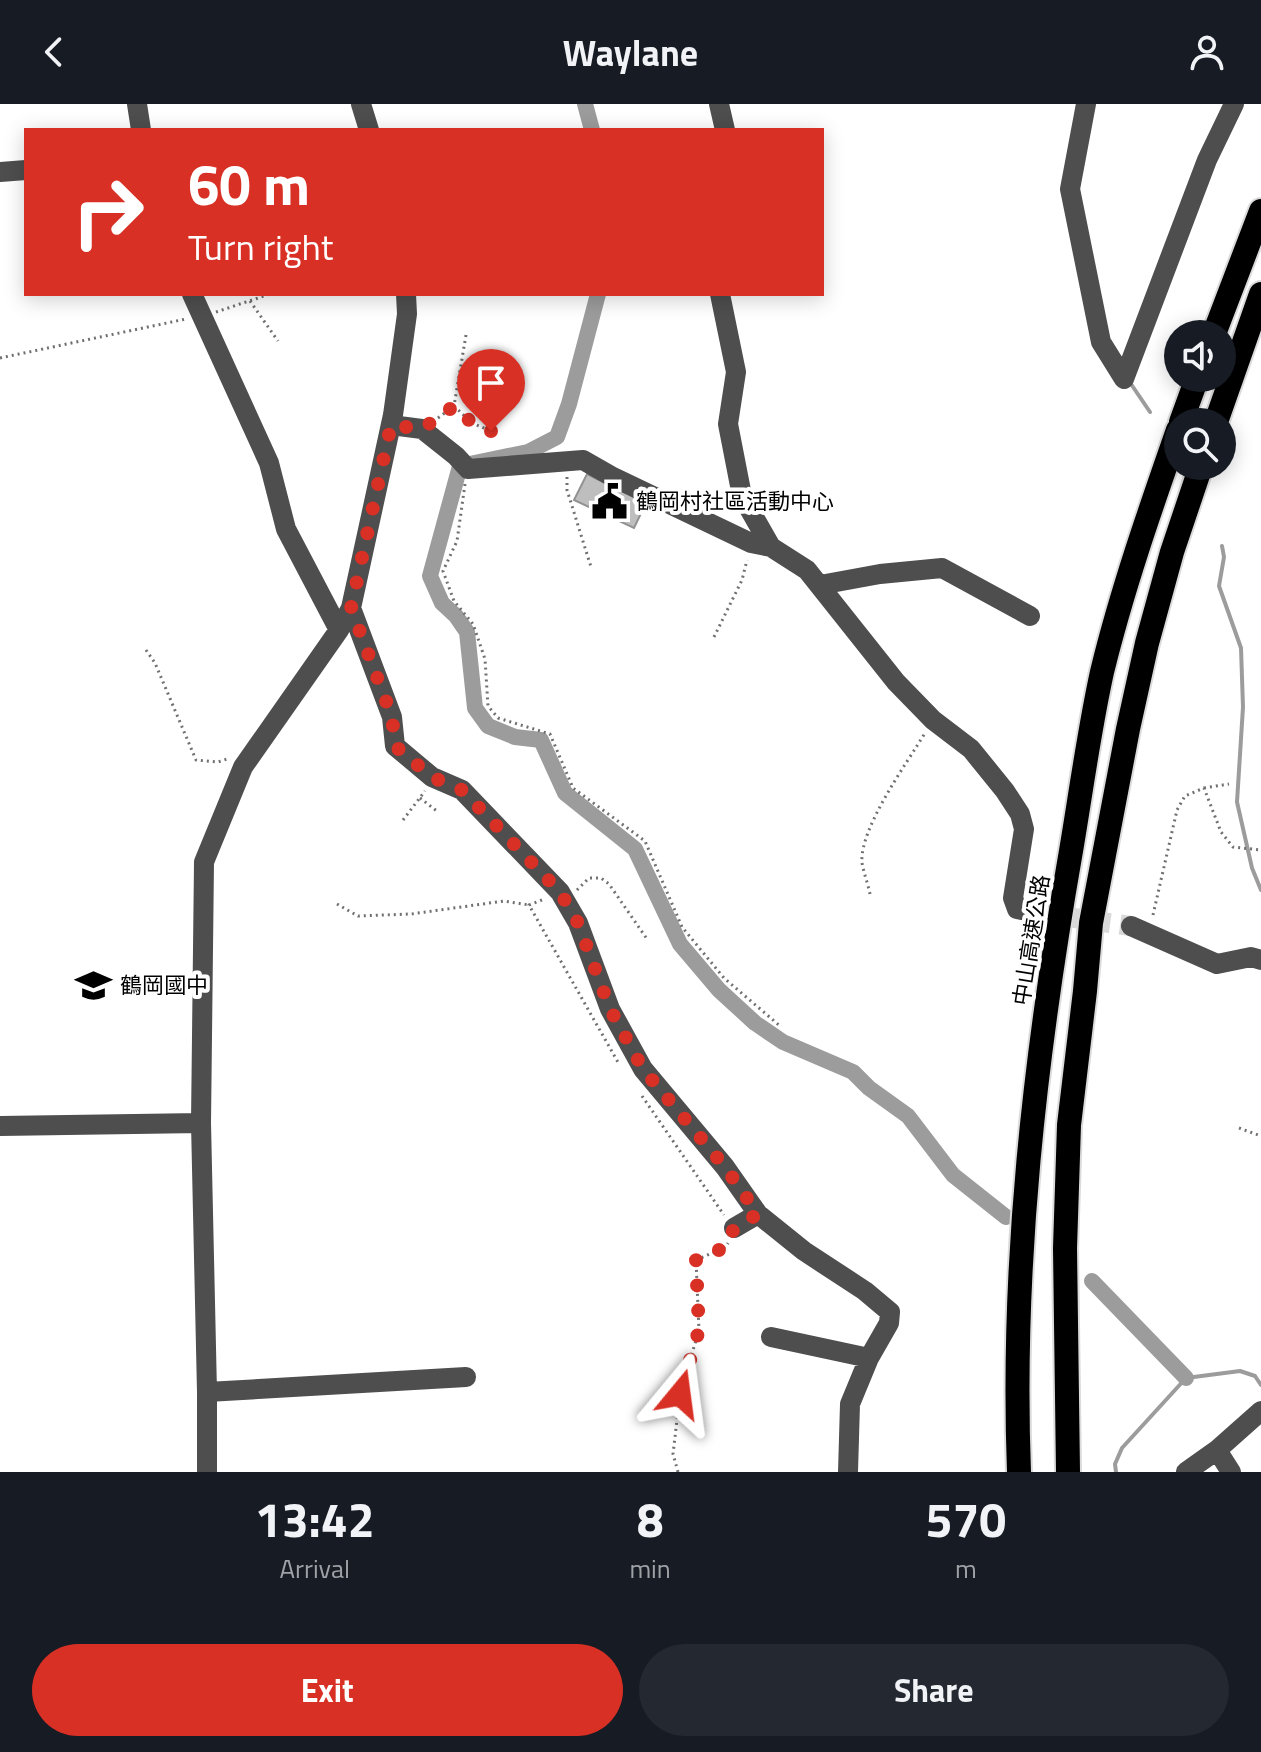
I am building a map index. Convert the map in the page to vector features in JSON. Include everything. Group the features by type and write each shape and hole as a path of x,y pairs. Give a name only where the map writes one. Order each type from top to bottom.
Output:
{"highway":[{"path":"1219,320 1261,211"},
{"path":"1221,408 1261,294"},
{"name":"中山高速公路","path":"1019,1462 1018,1328 1026,1181 1051,962 1102,674 1133,560 1164,470"},
{"path":"1068,1472 1065,1248 1069,1125 1091,923 1147,643 1172,552 1196,480"}],"street":[{"path":"137,104 141,128"},
{"path":"361,104 368,128"},
{"path":"719,104 725,128"},
{"path":"1086,104 1070,189 1101,342 1124,379 1207,160 1234,104"},
{"path":"0,172 24,170"},
{"path":"193,296 269,463 286,529 339,630"},
{"path":"207,1472 201,1123 204,862 243,767 339,630 351,608 391,425 407,314 406,296"},
{"path":"720,296 736,372 728,424 742,496 761,545"},
{"path":"391,425 422,429 468,469 583,460 807,570 896,682 933,720 971,749 1005,791 1020,814 1024,829 1013,898 1017,909 1031,912"},
{"path":"820,585 880,574 942,568 1030,616"},
{"path":"351,608 392,717 395,746 432,777 462,790 563,896 578,923 610,1009 643,1069 725,1167 758,1214 890,1312 889,1323 869,1358 850,1404 848,1472"},
{"path":"1140,930 1217,964 1251,957 1261,960"},
{"path":"0,1126 201,1123"},
{"path":"734,1228 758,1214"},
{"path":"771,1337 869,1358"},
{"path":"207,1392 466,1377"},
{"path":"1186,1472 1217,1450 1261,1411"},
{"path":"1217,1450 1231,1472"}],"path":[{"path":"0,358 203,316 264,296"},
{"path":"250,301 278,341"},
{"path":"422,429 454,406 466,335"},
{"path":"454,406 472,423 491,431"},
{"path":"566,462 567,490 591,567"},
{"path":"468,469 457,541 443,571 454,601 473,624 485,659 488,706 498,718 550,734 573,788 645,841 682,927 724,978 780,1026"},
{"path":"714,637 761,545"},
{"path":"146,650 155,663 196,760 218,762 233,758 243,767"},
{"path":"870,894 862,862 864,843 872,821 933,720"},
{"path":"403,820 432,777"},
{"path":"1140,930 1177,810 1185,796 1204,788 1229,784"},
{"path":"1204,788 1221,832 1233,847 1261,850"},
{"path":"420,798 438,812"},
{"path":"337,904 358,916 411,914 504,901 529,905 563,896 589,878 601,878 609,884 647,939"},
{"path":"529,905 624,1071"},
{"path":"642,1097 734,1228 726,1247 696,1260 699,1330 680,1394 673,1454 678,1472"},
{"path":"1239,1128 1261,1136"}],"building":[{"name":"鶴岡村社區活動中心","path":"587,474 646,503 634,528 574,500"}],"waterway":[{"path":"585,104 591,128"},
{"path":"597,296 569,404 557,437 528,452 460,466 430,576 442,603 467,632 475,708 488,726 515,737 541,740 565,793 635,849 680,944 719,990 755,1023 783,1042 853,1072 869,1088 908,1116 953,1175 1006,1217"},
{"path":"1131,384 1150,412"},
{"path":"1222,546 1224,557 1219,586 1241,648 1243,707 1237,802 1252,868 1261,890"},
{"path":"1092,1281 1186,1378"},
{"path":"1116,1472 1115,1464 1122,1448 1186,1378 1240,1371 1255,1376 1261,1385"}],"tunnel":[{"path":"1031,912 1131,926"}],"place":[{"name":"鶴岡村社區活動中心","path":"610,501"},
{"name":"鶴岡國中","path":"94,985"}],"route":[{"path":"491,431 472,423 454,406 422,429 391,425 351,608 392,717 395,746 432,777 462,790 560,892 578,923 610,1009 643,1069 725,1167 758,1214 734,1228 726,1247 696,1260 699,1330 680,1394"}]}
